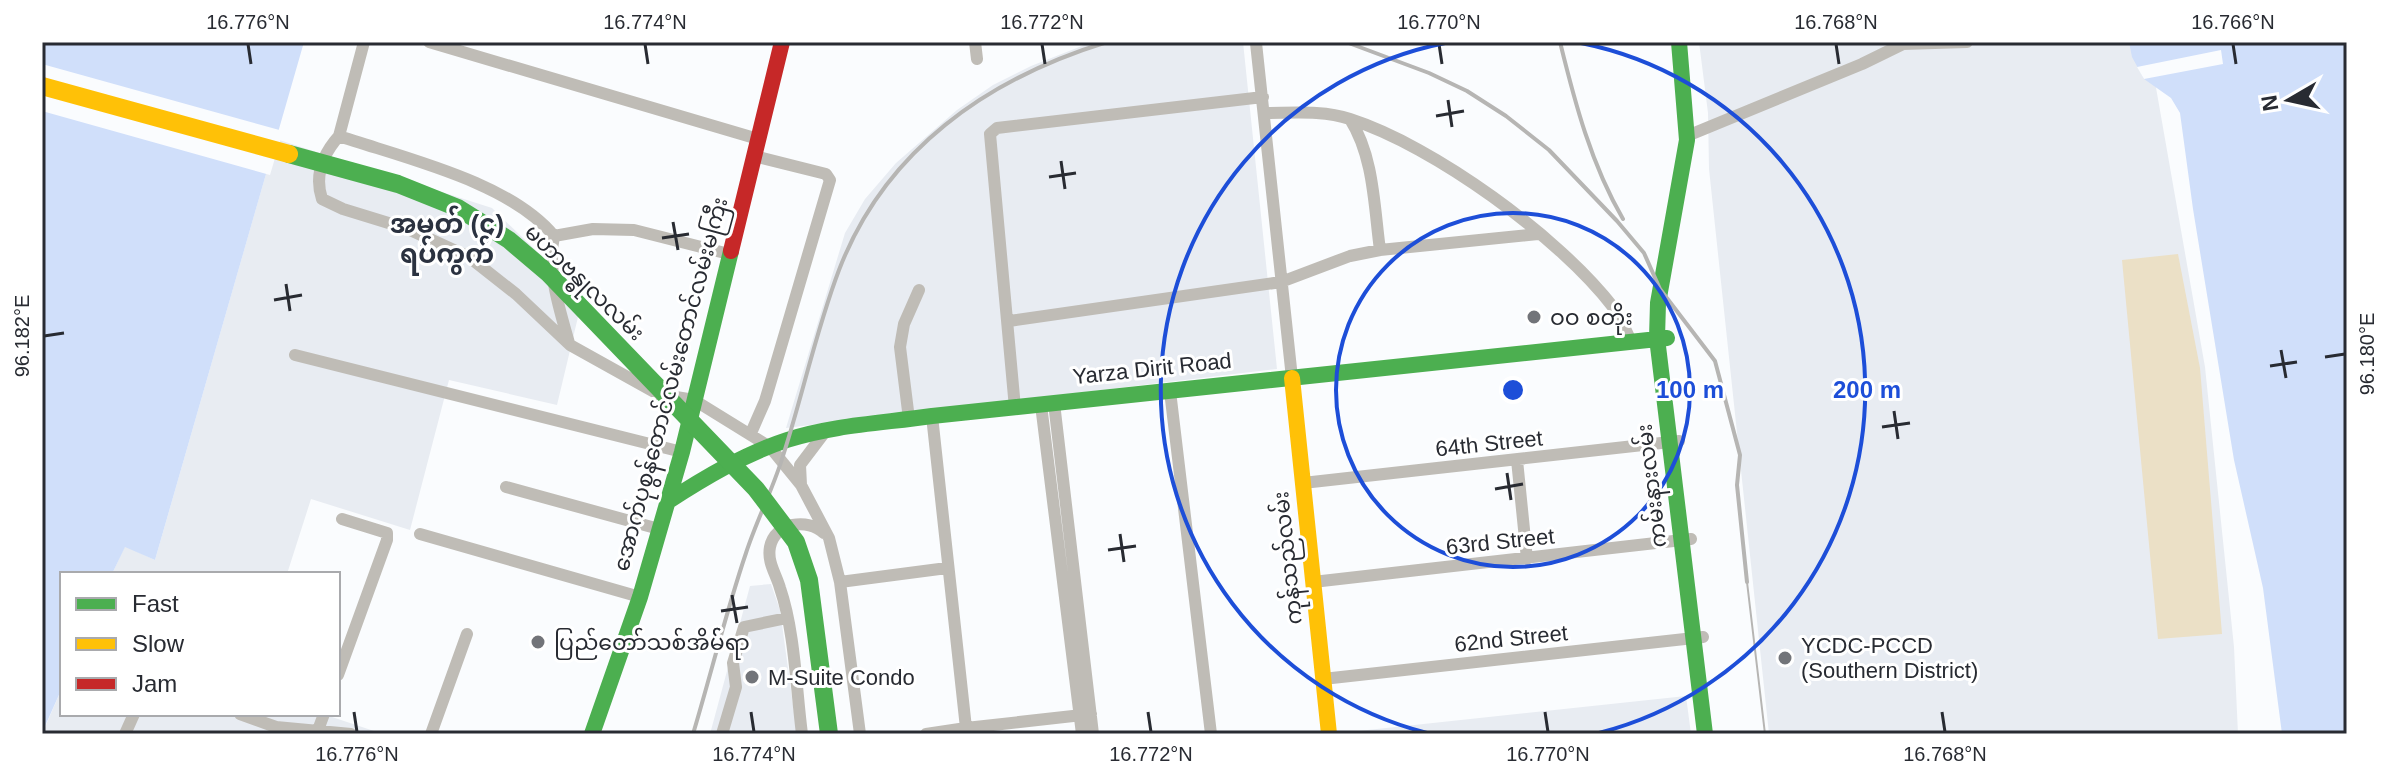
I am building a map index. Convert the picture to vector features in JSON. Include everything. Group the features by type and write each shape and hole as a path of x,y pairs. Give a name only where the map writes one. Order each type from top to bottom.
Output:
{"main road":[{"name":"အောက်ပုစွန်တောင်လမ်းတောင်လမ်းမကြီး","path":"592,734 640,597 682,452 782,42"},
{"name":"ကမ်းနားလမ်း","path":"1679,42 1691,135"},
{"name":"ကမ်းနားလမ်း","path":"1685,42 1691,135 1658,303 1698,638 1705,734"},
{"name":"မဟာဗန္ဓုလလမ်း","path":"42,86 398,184 458,208 509,240 549,274 756,489 796,542 809,580 829,734"},
{"name":"Yarza Dirit Road","path":"667,502 770,447 825,432 932,416 1630,339 1662,338"},
{"name":"ကုန်သည်လမ်း","path":"1292,378 1329,734"},
{"name":"ကမ်းနားလမ်း","path":"1698,638 1715,734"}],"street":[{"path":"364,42 339,136 329,148 319,171 317,183 322,199 343,209 408,229 469,257 516,294 570,345 658,394 694,400 770,447 801,485 829,538 840,582 860,734"},
{"path":"429,42 756,147 826,174 830,180 765,401 751,433"},
{"path":"975,42 977,59"},
{"path":"1691,135 1905,43 1967,42"},
{"path":"1256,43 1292,378"},
{"path":"1015,408 990,134 997,128 1263,97"},
{"path":"1264,113 1326,113 1350,119 1432,157 1562,253 1614,308 1630,339"},
{"path":"1350,119 1361,137 1369,166 1380,250"},
{"path":"339,136 472,181 541,220 554,236 550,258 556,298 570,345"},
{"path":"554,236 593,229 634,230 729,254"},
{"path":"1009,321 1281,282 1350,256 1380,250 1538,234"},
{"path":"909,419 900,347 904,324 919,290"},
{"path":"295,355 682,452"},
{"path":"1170,391 1211,734"},
{"path":"1048,404 1085,715 1082,734"},
{"path":"932,416 966,728"},
{"path":"801,485 800,465 825,432"},
{"name":"64th Street","path":"1303,483 1674,442"},
{"path":"1517,460 1527,559"},
{"path":"506,487 659,529"},
{"path":"340,669 387,540 387,533 342,519"},
{"path":"802,734 787,618 780,586 770,563 770,545 778,532 796,524 808,524 820,529 829,538"},
{"path":"420,534 640,597"},
{"name":"63rd Street","path":"1313,582 1686,539"},
{"path":"840,582 947,568"},
{"path":"722,734 736,687 733,663 744,627 787,618"},
{"path":"431,734 467,634"},
{"name":"62nd Street","path":"1323,679 1698,638"},
{"path":"926,734 1085,715"},
{"path":"1085,715 1093,734"},
{"path":"246,716 276,727 351,734"},
{"path":"318,730 323,716"}],"shaded area":[{"path":"1092,42 1243,42 1277,369 786,428 845,233 865,199 896,163 957,110 993,85"},
{"path":"1699,42 2148,42 2205,367 2234,647 2238,734 1769,734 1709,169 1708,113"},
{"path":"276,139 492,208 583,296 557,405 449,380 410,530 311,499 288,572 113,572 125,546 155,560"},
{"path":"2178,254 2200,368 2222,634 2158,639 2122,260"},
{"path":"771,584 780,610 797,734 710,734 750,586"},
{"path":"60,693 60,716 329,716 383,734 42,734"},
{"path":"1686,696 1691,734 1349,734 1349,732"}],"water":[{"path":"42,42 304,42 155,560 125,547 113,572 60,572 60,692 42,733"},
{"path":"2129,42 2347,42 2347,734 2282,734 2263,588 2234,460 2180,113 2171,98 2144,79 2132,57"}],"pier":[{"path":"2221,50 2223,64 2144,79 2137,67"},
{"path":"42,64 283,131 270,175 42,111"}],"tram line":[{"path":"1747,582 1765,734"}],"railway":[{"path":"693,734 739,575 781,462 830,294 859,227 883,189 912,155 945,125 1021,76 1107,42"},
{"path":"1346,42 1429,73 1467,91 1506,116 1549,150 1644,253 1660,289 1715,361 1740,455 1737,485 1747,582"},
{"path":"1560,42 1593,155 1623,219"}],"traffic: fast":[{"path":"1679,42 1687,140 1658,303 1657,338 1705,734"},
{"path":"289,154 398,184 458,208 509,240 549,274 756,489 796,542 809,580 829,734"},
{"path":"592,734 640,597 682,452 731,251"},
{"path":"667,502 755,452 804,435 840,428 1667,338"}],"traffic: slow":[{"path":"42,86 289,154"},
{"path":"1292,378 1329,734"}],"traffic: jam":[{"path":"731,251 782,42"}],"place":[{"name":"ဝဝ စတိုး","path":"1534,317"},
{"name":"ပြည်တော်သစ်အိမ််ရာ","path":"538,642"},
{"name":"YCDC-PCCD (Southern District)","path":"1785,658"},
{"name":"M-Suite Condo","path":"752,677"}],"district":[{"name":"အမှတ် (၄) ရပ်ကွက်","path":"447,239"}]}
